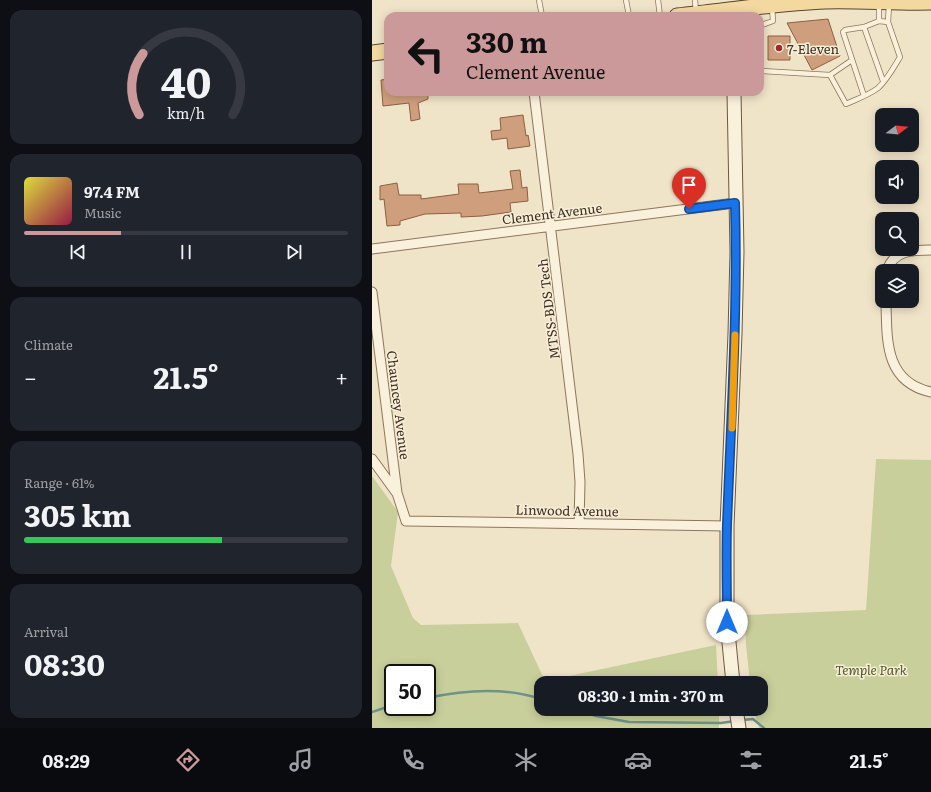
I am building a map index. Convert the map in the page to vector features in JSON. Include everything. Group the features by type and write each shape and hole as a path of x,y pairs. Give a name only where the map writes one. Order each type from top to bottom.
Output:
{"main road":[{"path":"685,12 696,7 733,9 813,1 861,0 931,2"},
{"path":"372,53 384,52"},
{"path":"732,676 727,622 727,526 736,334 734,96"},
{"path":"737,716 739,728"}],"street":[{"name":"MTSS-BDS Tech","path":"535,96 578,454 580,482 579,524"},
{"name":"Clement Avenue","path":"372,249 735,203"},
{"path":"890,264 896,256 903,252 911,250 931,250"},
{"name":"Chauncey Avenue","path":"372,292 397,493 406,521"},
{"path":"886,308 887,342 893,362 899,372 907,380 916,386 931,392"},
{"path":"372,459 397,493"},
{"name":"Linwood Avenue","path":"406,521 727,526"}],"lane":[{"path":"539,0 541,12"},
{"path":"626,0 628,12"},
{"path":"658,0 660,12"},
{"path":"879,21 884,1"},
{"path":"830,74 846,104 878,88 892,71 900,57 888,22 884,1"},
{"path":"764,24 773,21 772,6"},
{"path":"864,96 843,32 845,30 864,27 879,21 888,22"},
{"path":"864,27 883,81"},
{"path":"764,71 830,74 852,60"}],"green space":[{"name":"Temple Park","path":"876,459 931,460 931,728 759,728 755,716 768,716 768,676 749,676 745,615 866,610"},
{"path":"372,476 398,512 391,566 413,618 421,625 518,623 543,676 534,676 534,716 719,716 719,728 372,728"},
{"path":"716,645 718,676 569,676"}],"building":[{"path":"828,19 840,56 812,70 787,23"},
{"name":"7-Eleven","path":"768,36 790,36 790,60 768,60"},
{"path":"381,80 384,80 384,96 428,96 428,99 418,103 420,119 411,121 409,103 383,106"},
{"path":"523,115 526,136 528,135 530,146 508,149 507,138 492,140 491,131 501,130 500,118"},
{"path":"520,170 522,188 527,187 528,201 510,203 511,212 461,217 461,213 425,214 400,221 400,225 387,226 384,199 380,200 380,186 397,183 399,195 421,195 421,199 459,194 458,184 478,184 479,193 513,189 510,171"}],"waterway":[{"path":"436,696 455,693 499,691 534,697"},
{"path":"372,712 384,708"},
{"path":"596,716 629,722 721,723 735,721"},
{"path":"742,720 753,719 764,728"}],"slow traffic":[{"path":"732,428 735,335"}],"place":[{"name":"7-Eleven","path":"779,48"}],"route":[{"path":"689,209 735,203 736,334 727,526 727,622"}]}
